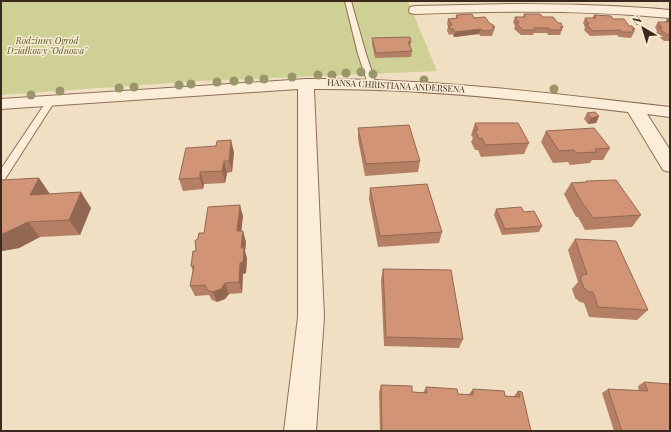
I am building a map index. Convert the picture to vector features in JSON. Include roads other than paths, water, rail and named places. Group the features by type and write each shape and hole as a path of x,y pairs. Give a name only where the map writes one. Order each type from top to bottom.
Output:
{"street":[{"path":"642,1 653,12"},
{"path":"415,10 490,4 603,9 670,14"},
{"name":"HANSA CHRISTIANA ANDERSENA","path":"1,104 306,84 372,84 470,90 670,112"},
{"path":"300,431 311,317 306,84"},
{"path":"633,107 670,165"}],"lane":[{"path":"348,1 362,54 372,84"},
{"path":"1,177 51,101"}],"park label":[{"name":"Rodzinny Ogród Działkowy \"Odnowa\"","path":"47,46"}]}
